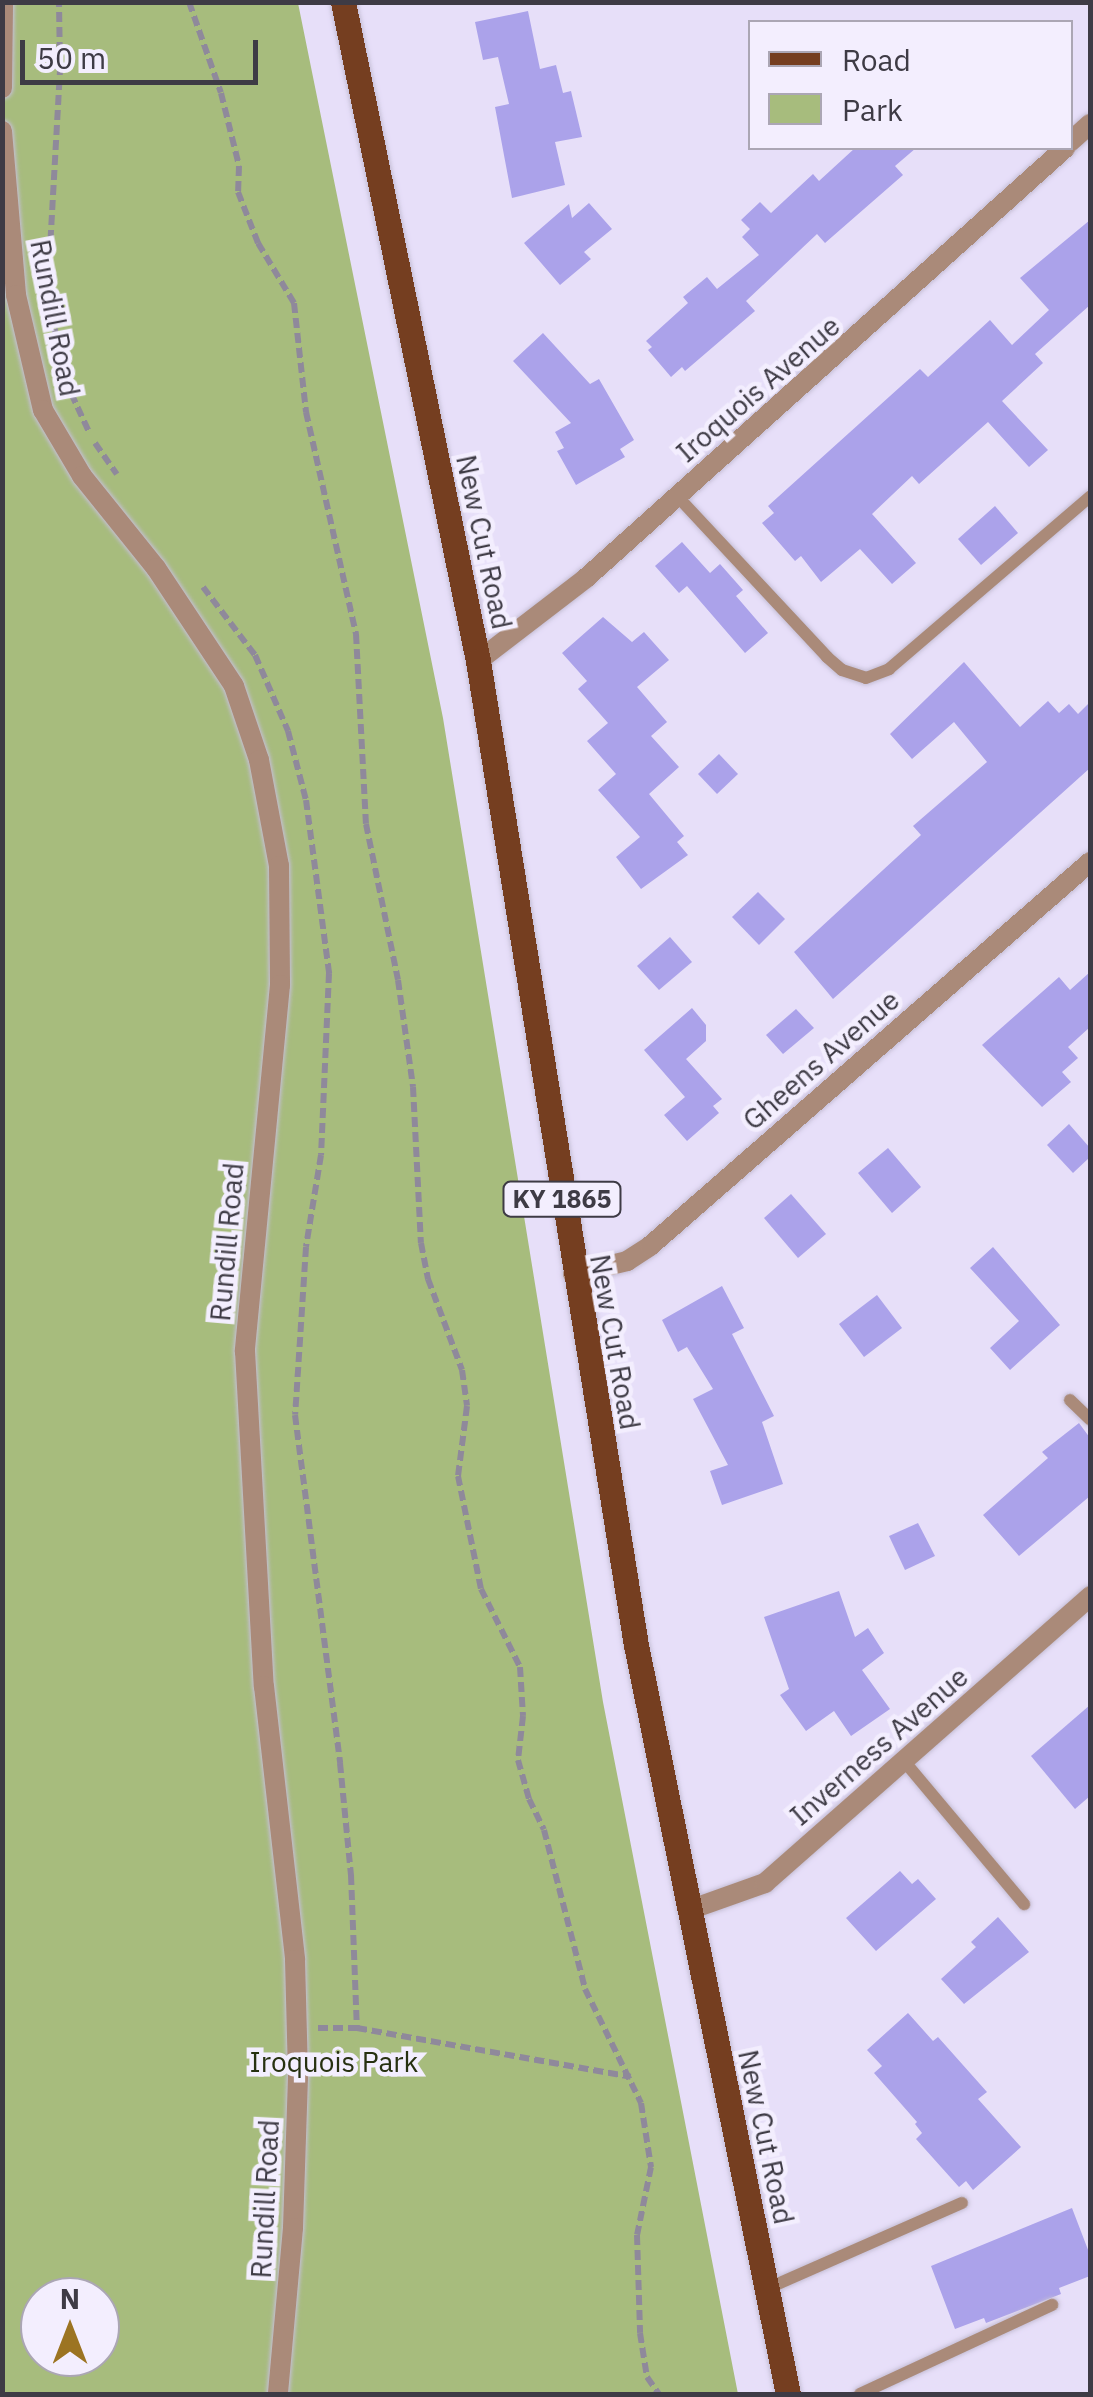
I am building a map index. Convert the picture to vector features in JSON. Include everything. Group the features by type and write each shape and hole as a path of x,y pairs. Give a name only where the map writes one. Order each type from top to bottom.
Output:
{"main road":[{"name":"New Cut Road","path":"343,2 478,661 528,955 573,1274 636,1645 788,2394"}],"street":[{"path":"2,88 3,2"},
{"name":"Rundill Road","path":"2,131 16,295 33,380 53,431 82,476 199,627 234,686 259,760 279,866 280,985 254,1217 245,1405 264,1686 294,1960 296,2178 278,2394"},
{"name":"Iroquois Avenue","path":"478,661 586,578 1062,150"},
{"name":"Gheens Avenue","path":"573,1274 627,1261 650,1246 1090,862"},
{"name":"Inverness Avenue","path":"689,1910 765,1883 1090,1596"}],"lane":[{"path":"678,497 827,657 842,670 866,678 890,669 1090,497"},
{"path":"1070,1400 1090,1420"},
{"path":"904,1761 1024,1904"},
{"path":"766,2289 962,2203"},
{"path":"860,2394 1052,2305"}],"path":[{"path":"59,2 50,284 59,355"},
{"path":"189,2 222,93 239,166 238,192 258,243 294,302 306,412 346,579 360,668 366,824 398,980 413,1088 420,1243 428,1279 462,1370 467,1406 458,1476 481,1589 520,1667 523,1716 518,1760 544,1830 585,1989 632,2077 651,2167 637,2235 640,2334 647,2377 659,2394"},
{"path":"16,295 50,284"},
{"path":"63,370 92,438 122,481"},
{"path":"195,578 255,655 288,731 316,857 329,973 321,1155 306,1246 295,1415 342,1782 357,2028"},
{"path":"296,2028 357,2028 632,2077"}],"green space":[{"name":"Iroquois Park","path":"3,3 298,3 443,718 603,1702 738,2394 3,2394"}],"building":[{"path":"528,11 540,69 556,65 563,93 571,91 582,137 555,142 565,185 512,198 495,107 509,104 498,57 483,60 475,22"},
{"path":"853,150 914,150 895,166 903,175 825,243 817,234 746,301 755,311 685,371 682,367 671,377 648,350 652,347 646,341 688,303 683,297 707,277 717,289 759,255 742,237 750,229 741,220 760,202 771,213 813,174 819,181"},
{"path":"589,203 612,229 584,252 591,259 560,285 524,243 569,204 572,218"},
{"path":"1090,220 1090,305 1035,354 1043,363 1002,401 1048,450 1029,467 988,422 919,484 912,476 872,514 916,563 892,584 860,549 821,582 801,556 795,561 762,523 774,513 768,506 920,369 928,377 990,320 1012,345 1049,310 1020,278"},
{"path":"543,333 590,384 599,379 634,440 620,449 625,457 576,485 557,451 564,448 555,432 571,423 513,361"},
{"path":"995,506 1018,533 981,565 958,539"},
{"path":"682,542 710,573 720,564 743,590 736,596 768,633 745,653 687,586 679,593 655,566"},
{"path":"603,617 632,642 644,632 669,660 637,687 667,722 651,736 679,767 649,794 684,836 677,842 688,855 641,889 616,857 640,837 598,790 616,774 587,741 608,723 578,689 587,681 562,653"},
{"path":"964,662 1020,727 1048,701 1059,713 1069,704 1078,714 1090,702 1090,768 833,999 794,952 921,835 913,826 987,762 954,722 912,759 890,734"},
{"path":"719,754 738,774 717,794 698,774"},
{"path":"758,892 785,919 759,945 732,917"},
{"path":"670,937 692,962 659,990 637,966"},
{"path":"1090,972 1090,1027 1068,1047 1078,1058 1062,1072 1071,1082 1042,1107 982,1045 1059,977 1070,990"},
{"path":"692,1008 706,1025 706,1041 686,1059 722,1099 713,1106 719,1113 687,1141 664,1115 685,1097 644,1050"},
{"path":"796,1009 814,1028 783,1054 766,1035"},
{"path":"1069,1124 1090,1148 1090,1157 1073,1173 1047,1145"},
{"path":"888,1148 921,1187 892,1213 858,1173"},
{"path":"791,1194 826,1234 798,1258 764,1218"},
{"path":"993,1247 1060,1325 1010,1370 990,1348 1019,1321 970,1268"},
{"path":"722,1286 744,1328 732,1334 774,1416 762,1422 783,1484 722,1505 710,1471 728,1465 693,1399 713,1389 687,1347 678,1352 662,1320"},
{"path":"877,1295 902,1328 864,1357 839,1324"},
{"path":"1079,1423 1090,1438 1090,1496 1019,1556 983,1515 1048,1458 1042,1452"},
{"path":"918,1523 935,1556 905,1570 889,1536"},
{"path":"839,1591 855,1637 868,1628 884,1653 862,1670 890,1709 851,1736 834,1711 806,1731 780,1695 789,1689 764,1617"},
{"path":"1090,1705 1090,1796 1075,1809 1031,1756"},
{"path":"900,1871 912,1884 918,1879 936,1899 876,1951 846,1918"},
{"path":"998,1917 1029,1952 964,2004 941,1979 976,1947 971,1942"},
{"path":"908,2013 933,2041 938,2037 987,2092 978,2099 1021,2147 973,2190 966,2181 959,2187 916,2139 922,2133 917,2122 874,2073 882,2066 867,2050"},
{"path":"1072,2208 1090,2255 1090,2276 1059,2288 1061,2294 986,2323 984,2318 955,2329 931,2266"}]}
